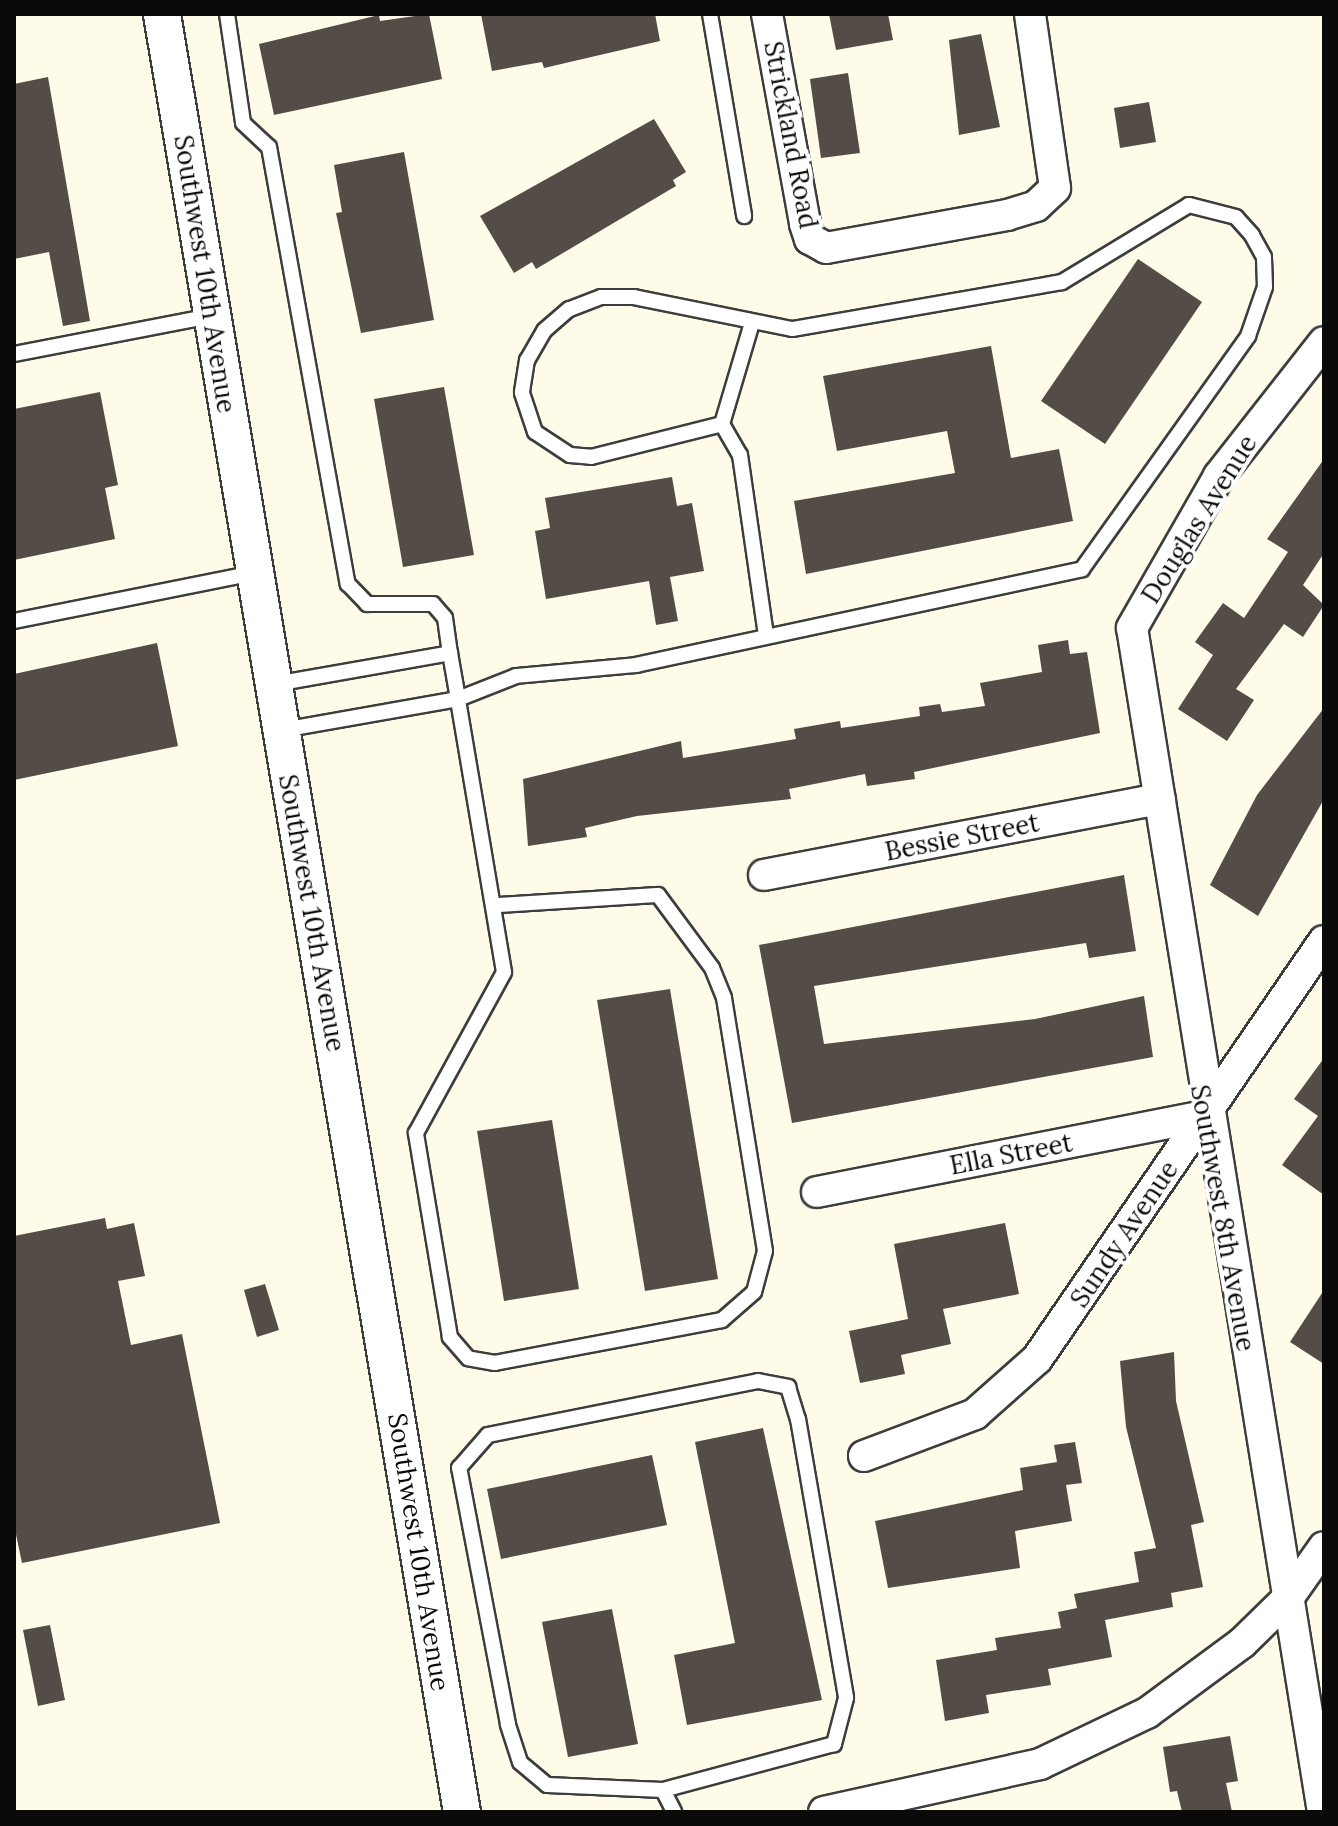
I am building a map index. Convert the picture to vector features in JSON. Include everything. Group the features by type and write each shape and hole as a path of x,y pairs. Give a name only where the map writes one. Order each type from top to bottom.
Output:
{"street":[{"name":"Southwest 10th Avenue","path":"162,14 462,1812"},
{"name":"Strickland Road","path":"767,14 810,239 845,247 1007,215 1036,206 1055,188 1030,14"},
{"name":"Douglas Avenue","path":"1135,623 1219,476 1324,342"},
{"name":"Southwest 8th Avenue","path":"1135,623 1205,1116 1288,1598 1318,1744 1323,1812"},
{"name":"Bessie Street","path":"764,875 1160,799"},
{"name":"Sundy Avenue","path":"864,1456 938,1433 1008,1389 1051,1341 1324,941"},
{"name":"Ella Street","path":"817,1192 1205,1116"},
{"path":"824,1812 973,1784 1084,1746 1206,1673 1288,1598 1324,1547"}],"lane":[{"path":"227,14 243,123 269,147 348,584 367,604 433,604 445,618 498,905 504,972 416,1133 450,1337 468,1358 495,1363 722,1320 754,1292 765,1251 724,998 712,968 658,895 498,905"},
{"path":"710,14 744,216"},
{"path":"281,730 458,699 516,676 636,665 1082,569 1248,336 1265,287 1264,257 1236,217 1189,205 1062,282 792,329 751,326 634,297 601,297 569,309 544,331 527,360 525,414 543,439 570,455 591,457 722,424"},
{"path":"14,354 213,316"},
{"path":"751,326 722,424 740,455 766,635"},
{"path":"14,621 255,573"},
{"path":"274,684 450,653"},
{"path":"758,1381 788,1387 846,1698 834,1744 663,1790 547,1785 520,1762 459,1468 488,1435 758,1381"},
{"path":"663,1790 674,1812"}],"building":[{"path":"429,14 442,79 274,115 259,44 379,15 380,21"},
{"path":"481,14 655,14 660,41 544,68 542,62 492,71"},
{"path":"829,14 888,14 893,40 836,50"},
{"path":"981,34 1000,127 959,135 949,40"},
{"path":"848,73 860,153 821,158 810,79"},
{"path":"48,77 90,321 63,326 49,252 14,259 14,84"},
{"path":"1149,102 1156,142 1120,148 1114,108"},
{"path":"654,119 686,172 673,180 676,186 536,269 532,262 514,273 480,216"},
{"path":"404,152 434,320 361,333 336,213 342,212 334,165"},
{"path":"1138,259 1202,302 1105,444 1041,401"},
{"path":"991,346 1011,458 1059,449 1073,521 806,574 794,501 955,473 947,431 837,451 823,376"},
{"path":"444,387 474,555 403,567 374,399"},
{"path":"100,392 118,485 105,488 115,539 14,560 14,409"},
{"path":"1324,459 1324,553 1303,585 1324,605 1303,637 1284,624 1236,689 1254,700 1227,741 1178,709 1213,655 1195,642 1223,603 1244,618 1288,552 1267,539"},
{"path":"672,477 677,506 692,503 704,571 670,577 678,621 656,625 649,581 546,599 535,531 550,528 545,498"},
{"path":"1068,640 1070,654 1087,652 1100,733 914,772 915,779 867,786 865,774 789,789 791,799 637,816 585,828 587,837 528,846 523,779 681,741 683,758 796,739 794,729 840,721 841,728 920,716 919,707 940,704 942,712 985,706 980,683 1042,672 1038,645"},
{"path":"157,643 178,746 14,780 14,674"},
{"path":"1324,708 1324,799 1258,916 1210,885 1257,795"},
{"path":"1124,875 1136,951 1089,958 1086,943 814,986 824,1044 1035,1019 1144,996 1153,1057 792,1123 759,945"},
{"path":"670,989 718,1279 645,1291 597,1000"},
{"path":"1324,1058 1324,1195 1282,1165 1318,1116 1294,1099"},
{"path":"552,1120 579,1289 504,1301 477,1131"},
{"path":"105,1218 107,1229 134,1223 145,1276 118,1281 131,1345 182,1334 220,1523 22,1563 14,1525 14,1236"},
{"path":"1005,1223 1019,1294 943,1309 951,1344 901,1355 905,1374 860,1383 849,1331 908,1319 894,1244"},
{"path":"265,1284 279,1330 257,1337 244,1290"},
{"path":"1324,1290 1324,1364 1290,1342"},
{"path":"1174,1352 1176,1401 1204,1522 1191,1525 1203,1587 1171,1593 1173,1607 1105,1620 1112,1657 1048,1669 1051,1685 986,1695 989,1713 945,1721 936,1660 997,1650 995,1638 1061,1628 1058,1612 1077,1608 1074,1594 1139,1582 1134,1552 1156,1548 1126,1427 1120,1361"},
{"path":"763,1428 822,1700 687,1725 674,1655 735,1643 695,1442"},
{"path":"1075,1442 1082,1483 1066,1485 1072,1521 1015,1531 1020,1568 888,1588 875,1521 1023,1490 1020,1468 1057,1462 1054,1445"},
{"path":"652,1455 667,1525 501,1559 487,1489"},
{"path":"612,1609 638,1744 568,1757 542,1622"},
{"path":"50,1625 65,1700 38,1706 23,1630"},
{"path":"1230,1736 1238,1781 1226,1783 1232,1812 1182,1812 1177,1791 1170,1792 1163,1747"}]}
